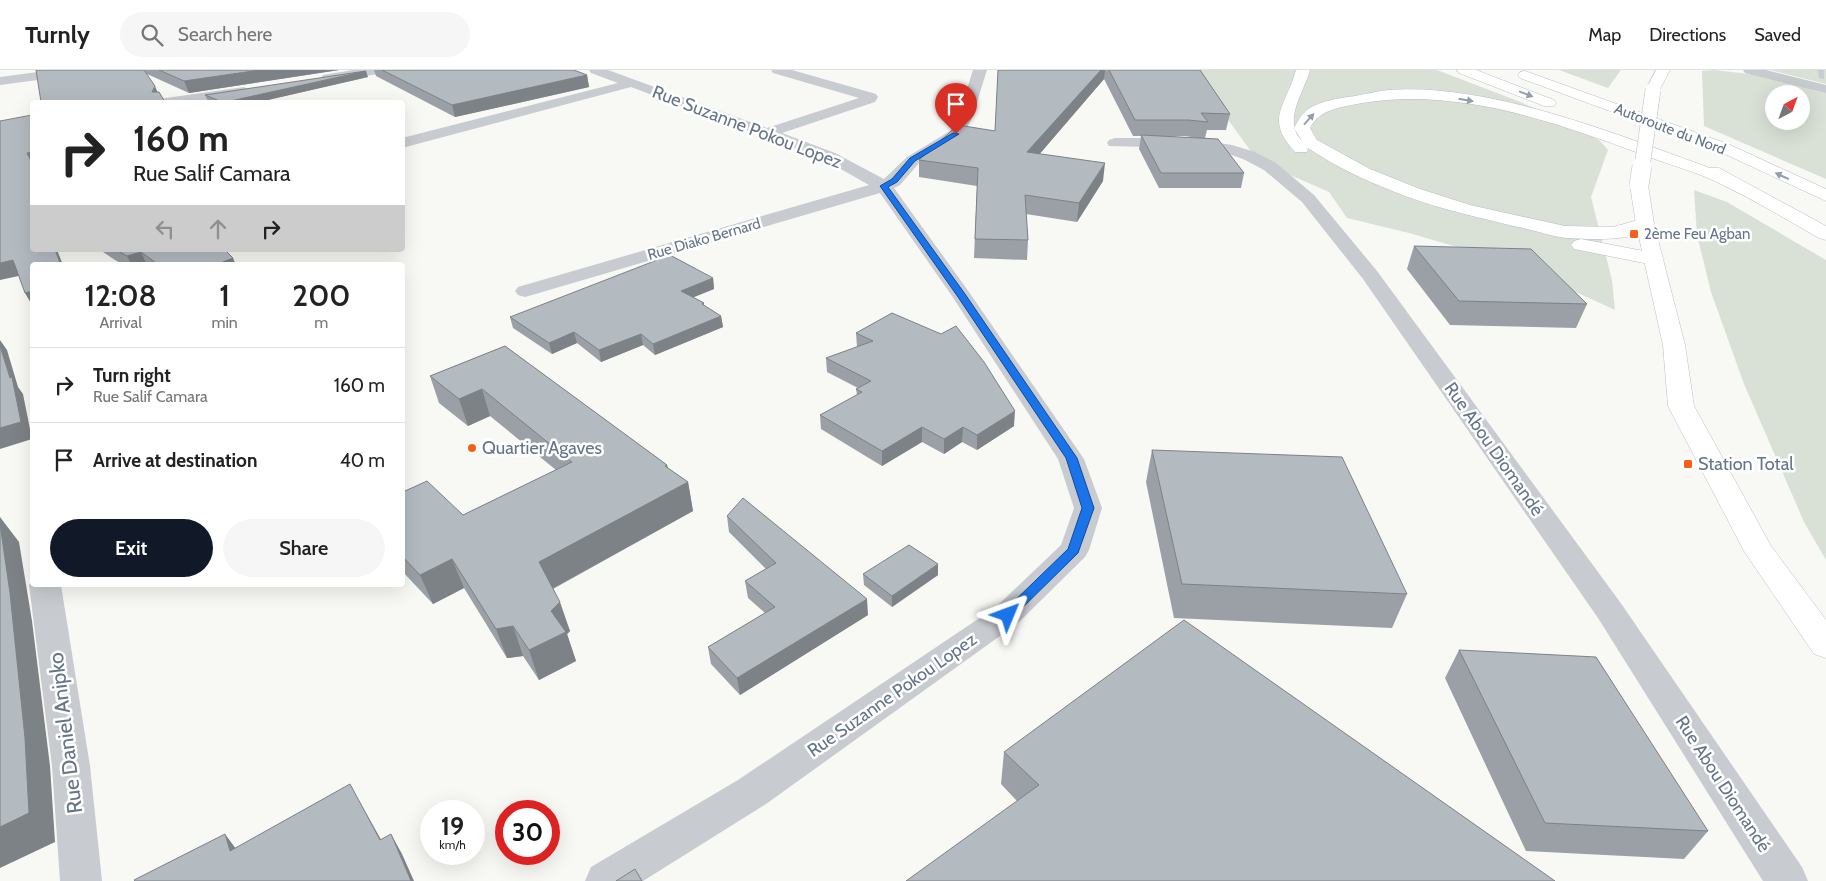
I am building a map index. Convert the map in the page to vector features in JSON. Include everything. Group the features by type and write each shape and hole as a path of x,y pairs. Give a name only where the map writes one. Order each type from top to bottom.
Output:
{"main road":[{"path":"1304,70 1287,109 1285,126 1293,142 1311,157 1336,172 1419,205 1481,223 1564,237 1654,260"},
{"name":"Autoroute du Nord","path":"1464,70 1667,150 1730,181"},
{"name":"Autoroute du Nord","path":"1511,70 1722,148 1826,196"},
{"path":"1543,70 1684,125 1722,148"},
{"path":"1663,70 1653,90 1639,185 1644,224 1674,345 1681,406 1758,552 1826,645"},
{"path":"1654,260 1564,237 1414,192 1364,173 1331,156 1311,143 1302,128 1310,115 1327,107 1351,100 1395,95 1452,97 1496,105 1592,131 1730,181 1826,234"},
{"path":"1564,237 1613,233 1631,230 1644,224"}],"street":[{"path":"0,82 83,70"},
{"path":"311,80 378,70"},
{"name":"Rue Suzanne Pokou Lopez","path":"596,70 829,156 884,186 962,296 1071,458 1088,508 1074,550 1008,615 752,792 606,881"},
{"path":"767,133 870,99 871,97 778,70"},
{"path":"884,186 894,181 913,160 956,134 964,121 980,70"},
{"path":"1750,70 1826,89"},
{"path":"405,142 632,83"},
{"path":"179,100 253,89"},
{"name":"Rue Abou Diomandé","path":"1115,143 1198,144 1226,148 1250,155 1273,169 1300,191 1339,235 1370,275 1603,602 1787,881"},
{"name":"Rue Diako Bernard","path":"525,291 884,186"},
{"name":"Rue Daniel Anipko","path":"46,587 71,766 81,881"}],"shaded area":[{"path":"1192,70 1437,70 1523,103 1599,140 1608,150 1591,197 1612,280 1615,310 1512,263 1409,233 1347,218 1329,192 1258,161"},
{"path":"1559,70 1621,70 1608,88"},
{"path":"1714,70 1758,75 1796,85 1765,85 1765,130 1810,130 1810,89 1826,93 1826,179 1704,126 1702,71"},
{"path":"1770,70 1826,70 1826,84"},
{"path":"1694,190 1727,202 1826,260 1826,560 1804,522 1744,384 1711,292 1697,235"}],"building":[{"path":"36,70 144,70 155,86 152,92 159,92 164,100 41,100"},
{"path":"159,70 260,70 184,81"},
{"path":"382,70 574,70 587,75 452,105"},
{"path":"998,70 1101,70 1027,152 1105,163 1079,203 1025,195 1028,240 975,239 978,168 919,160 958,125 995,131"},
{"path":"1109,70 1200,70 1230,114 1201,113 1208,122 1135,120"},
{"path":"366,71 235,100 217,100 205,95"},
{"path":"30,115 30,152 27,153 30,159 30,252 56,252 60,262 30,262 30,292 25,293 13,260 0,263 0,121"},
{"path":"1141,135 1218,139 1244,173 1161,173"},
{"path":"1414,246 1531,249 1587,304 1459,301"},
{"path":"120,252 141,252 127,256"},
{"path":"141,252 227,252 233,258 223,262 155,262"},
{"path":"670,255 713,278 681,291 704,303 702,304 721,316 653,344 641,334 599,350 574,332 549,343 510,317"},
{"path":"892,313 941,334 956,326 984,362 1015,411 977,435 963,427 944,439 922,427 882,451 820,415 862,392 856,389 871,381 826,358 873,341 856,333"},
{"path":"0,346 10,378 12,377 21,422 0,428"},
{"path":"505,346 688,482 539,562 560,602 551,611 566,632 529,650 513,626 496,629 452,559 420,575 405,559 405,491 427,481 463,515 572,462 482,389 459,399 430,376"},
{"path":"1152,450 1342,457 1407,594 1182,584"},
{"path":"743,498 867,599 737,678 708,647 775,607 745,581 776,563 727,516"},
{"path":"0,524 10,593 25,738 29,813 0,827"},
{"path":"909,545 938,564 892,596 863,574"},
{"path":"1184,620 1555,881 906,881 1039,785 1004,752"},
{"path":"1459,650 1596,657 1708,831 1545,823"},
{"path":"350,784 380,840 391,834 411,881 134,880 225,834 230,851"},
{"path":"635,869 642,881 616,881"}],"waterway":[{"path":"1821,70 1822,78"}],"place":[{"name":"2ème Feu Agban","path":"1634,234"},
{"name":"Quartier Agaves","path":"472,448"},
{"name":"Station Total","path":"1688,464"}],"route":[{"path":"956,134 913,160 894,181 884,186 962,296 1071,458 1088,508 1074,550 1008,615"}]}
